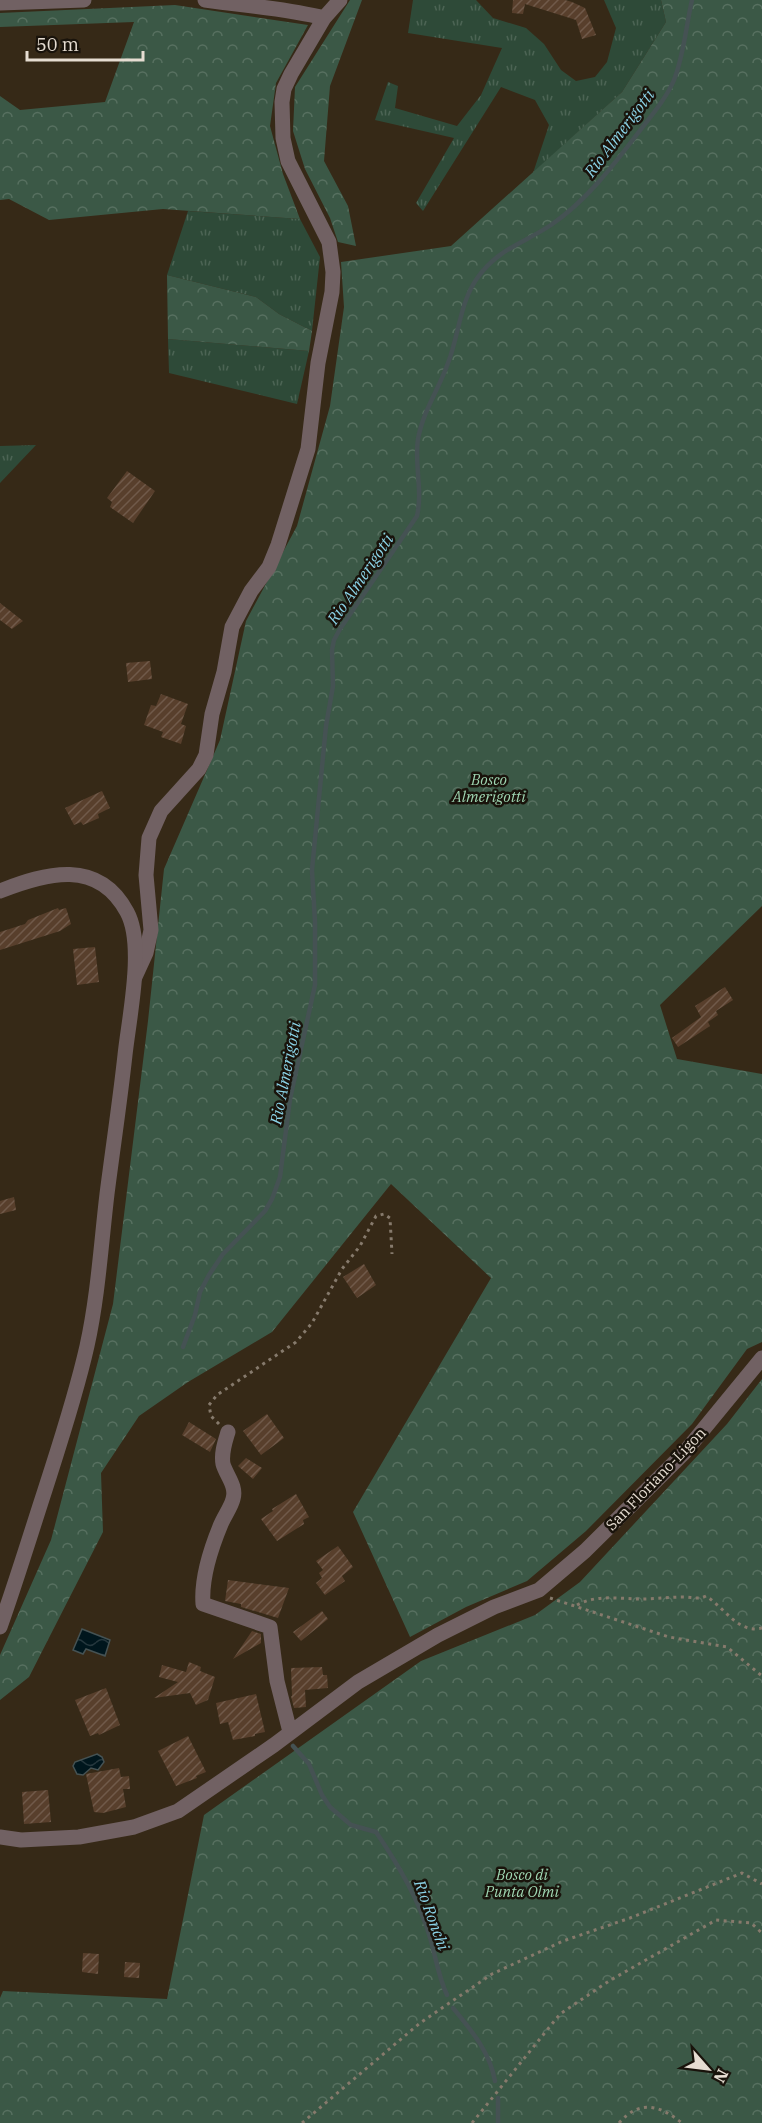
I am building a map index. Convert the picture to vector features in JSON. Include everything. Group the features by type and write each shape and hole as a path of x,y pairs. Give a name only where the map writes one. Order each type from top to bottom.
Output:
{"street":[{"path":"0,3 84,0"},
{"path":"205,0 256,8 297,11 324,18"},
{"path":"133,983 146,953 151,930 146,875 149,838 161,811 199,769 206,755 212,714 224,672 232,627 251,591 269,567 308,449 318,363 332,292 333,272 329,242 288,161 281,122 284,89 296,64 324,18 340,0"},
{"path":"0,891 56,873 72,873 90,877 104,884 127,911 135,939 133,983 100,1268 87,1346 62,1437 0,1627"},
{"name":"San Floriano-Ligon","path":"0,1837 21,1840 79,1837 134,1827 178,1811 274,1745 358,1682 438,1635 494,1607 539,1590 585,1551 684,1453 762,1358"},
{"path":"228,1432 223,1450 223,1463 232,1482 234,1497 221,1524 210,1557 202,1592 203,1604 270,1627 277,1681 290,1732"}],"path":[{"path":"228,1432 211,1416 209,1405 217,1395 296,1341 312,1323 342,1269 360,1246 376,1216 384,1215 390,1218 392,1254"},
{"path":"539,1590 553,1600 669,1637 727,1647 762,1676"},
{"path":"576,1606 584,1601 612,1597 698,1599 706,1596 717,1603 735,1622 746,1628 762,1628"},
{"path":"302,2123 420,2023 492,1974 563,1941 630,1918 742,1873 762,1884"},
{"path":"471,2123 560,2014 609,1980 716,1920 751,1923 762,1932"},
{"path":"619,2123 632,2112 643,2107 668,2112 682,2123"}],"green space":[{"path":"350,0 362,0 330,86 324,161 348,206 356,246 338,242 330,218 305,169 293,131 295,87"},
{"path":"413,0 476,0 493,18 526,28 544,44 561,70 576,81 595,77 607,62 616,28 604,0 661,0 666,22 622,92 533,173 549,125 535,100 501,87 423,211 416,203 454,138 375,120 388,82 398,86 395,108 457,126 481,95 502,48 408,33"},
{"name":"Bosco Almerigotti","path":"661,0 762,0 762,906 660,1005 677,1059 762,1074 762,1342 747,1349 692,1424 586,1531 527,1581 466,1607 410,1637 353,1512 491,1278 391,1184 272,1332 188,1382 139,1416 101,1473 103,1532 29,1677 0,1700 0,1655 51,1540 113,1304 148,1021 164,869 220,740 246,621 297,526 330,406 344,307 341,262 451,246 622,92 666,22"},
{"path":"175,5 308,25 276,83 270,126 283,174 300,219 163,209 49,220 9,199 0,200 0,96 20,110 105,102 134,22 0,27 0,13"},
{"path":"188,211 300,219 320,257 312,331 279,314 256,297 167,275"},
{"path":"167,275 256,297 279,314 312,331 309,351 168,339"},
{"path":"168,339 309,351 297,404 169,373"},
{"path":"36,445 0,483 0,446"},
{"name":"Bosco di Punta Olmi","path":"762,1379 762,2123 0,2123 0,1998 3,1991 167,1999 204,1815 421,1661 535,1615 580,1582 727,1424"}],"water":[{"path":"82,1629 110,1640 105,1656 86,1649 83,1654 73,1650"},
{"path":"97,1754 104,1762 98,1770 91,1768 83,1775 77,1774 73,1766 75,1762"}],"building":[{"path":"513,0 572,2 585,8 596,35 582,39 576,20 525,4 523,14 512,13"},
{"path":"127,471 155,491 133,523 110,507 112,502 107,498"},
{"path":"0,603 23,621 12,629 0,620"},
{"path":"150,661 152,679 128,682 126,663"},
{"path":"161,694 188,704 181,724 186,726 181,744 161,737 163,732 144,725 151,705 156,706"},
{"path":"102,791 110,808 98,814 99,818 83,825 81,822 74,825 65,808"},
{"path":"58,908 59,910 66,908 71,924 60,931 0,950 0,932 25,924 28,920"},
{"path":"95,947 99,982 77,985 73,949"},
{"path":"725,987 733,1000 716,1011 718,1015 708,1022 710,1026 678,1047 672,1038 701,1017 695,1006"},
{"path":"14,1197 16,1210 0,1214 0,1201"},
{"path":"364,1264 376,1285 357,1298 343,1277"},
{"path":"267,1414 284,1438 261,1455 243,1431"},
{"path":"189,1422 216,1439 210,1452 182,1435"},
{"path":"246,1458 262,1468 253,1479 238,1466"},
{"path":"296,1494 309,1517 303,1520 304,1524 277,1541 261,1519"},
{"path":"338,1546 353,1567 342,1576 345,1581 325,1595 316,1583 322,1578 319,1573 323,1570 316,1561"},
{"path":"228,1580 289,1588 278,1618 241,1607 241,1604 225,1601"},
{"path":"322,1611 328,1619 301,1641 293,1632"},
{"path":"252,1631 261,1634 261,1643 233,1659"},
{"path":"189,1662 201,1667 200,1671 215,1677 208,1700 196,1705 190,1693 154,1698 178,1682 159,1677 162,1665 186,1672"},
{"path":"322,1667 323,1675 327,1675 328,1688 305,1690 306,1707 294,1708 291,1696 291,1668"},
{"path":"106,1688 120,1725 99,1735 98,1733 90,1736 75,1700"},
{"path":"256,1694 265,1732 233,1740 228,1722 220,1724 216,1703"},
{"path":"188,1736 206,1772 176,1786 158,1751"},
{"path":"119,1768 121,1777 129,1776 130,1789 123,1789 126,1807 103,1813 94,1812 86,1774"},
{"path":"48,1790 51,1822 24,1824 22,1792"},
{"path":"83,1953 99,1954 98,1974 82,1972"},
{"path":"125,1962 140,1963 139,1978 124,1977"}],"waterway":[{"name":"Rio Almerigotti","path":"183,1347 195,1315 200,1292 209,1275 223,1254 265,1211 280,1177 290,1099 315,985 312,870 326,726 333,686 334,640 417,516 419,506 417,448 420,429 448,363 463,307 472,286 494,260 551,225 576,205 609,170 653,114 674,80 683,51 692,0"},
{"name":"Rio Ronchi","path":"293,1746 309,1764 322,1795 330,1807 351,1825 376,1832 393,1858 421,1912 447,1995"},
{"name":"Rio Ronchi","path":"453,2008 484,2051 495,2081"},
{"name":"Rio Ronchi","path":"498,2098 498,2123"}]}
